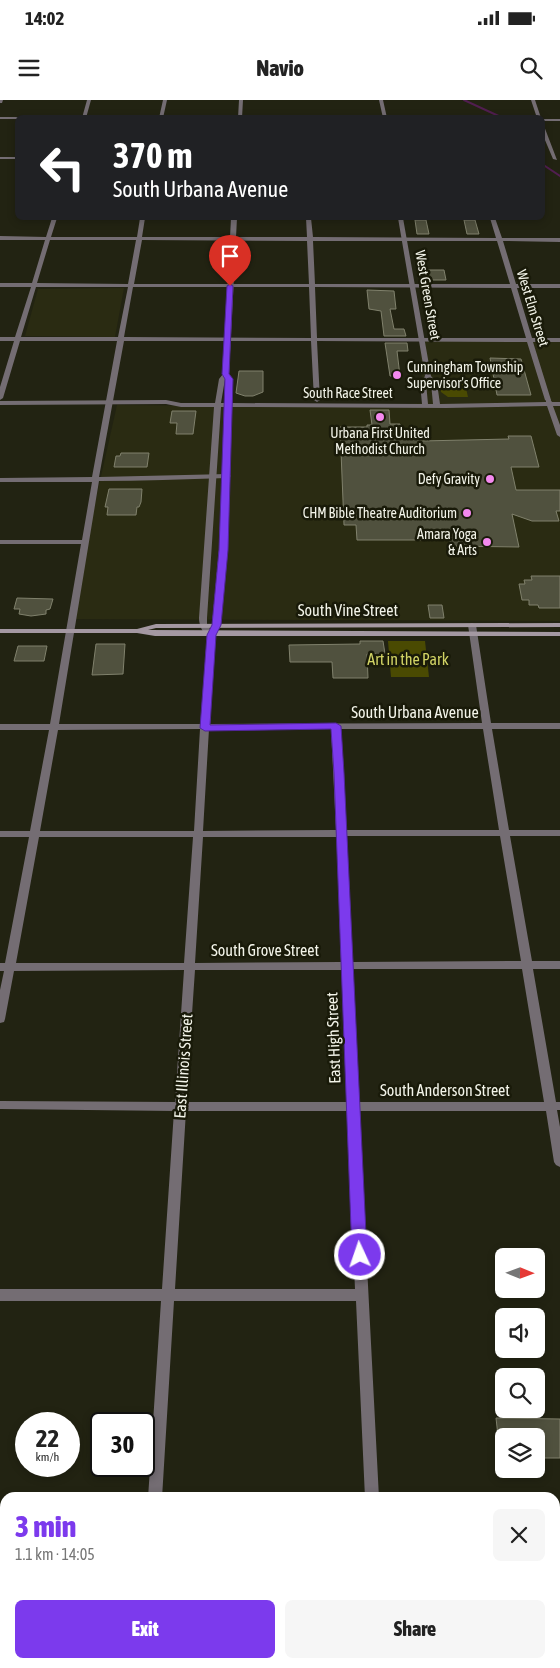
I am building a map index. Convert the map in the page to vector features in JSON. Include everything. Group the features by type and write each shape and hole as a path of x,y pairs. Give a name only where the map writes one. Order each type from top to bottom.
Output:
{"main road":[{"name":"South Vine Street","path":"137,631 156,626 203,625"},
{"name":"South Vine Street","path":"0,631 137,631 155,634 291,625 398,625 560,634"},
{"path":"290,635 291,625"},
{"path":"398,625 399,634"},
{"name":"South Vine Street","path":"214,630 290,635 399,634 560,625"}],"street":[{"path":"85,115 89,100"},
{"path":"162,115 165,100"},
{"path":"240,115 242,100"},
{"path":"381,100 384,115"},
{"path":"532,100 538,115"},
{"path":"0,118 15,118"},
{"path":"545,120 560,120"},
{"path":"545,134 554,159"},
{"path":"0,158 15,158"},
{"path":"0,398 53,220"},
{"path":"0,1019 5,967 34,834 72,631 85,542 143,220"},
{"path":"214,630 203,625 218,403 222,379 226,374 234,220"},
{"path":"310,220 317,400"},
{"name":"West Green Street","path":"401,220 428,376 434,383 436,403"},
{"name":"West Elm Street","path":"494,220 560,435"},
{"path":"0,238 560,240"},
{"path":"0,285 560,286"},
{"path":"0,339 560,340"},
{"name":"East Illinois Street","path":"155,1492 205,728 223,550 227,479 229,379 226,374"},
{"name":"West Green Street","path":"425,403 423,383 428,376"},
{"name":"South Race Street","path":"228,403 317,400 425,403"},
{"name":"South Race Street","path":"0,402 166,402 181,405 218,403 560,402"},
{"path":"0,480 156,479 165,481 227,479"},
{"path":"0,542 85,542"},
{"path":"205,594 218,594"},
{"path":"473,630 487,727 527,965 555,1106 560,1162"},
{"name":"East High Street","path":"336,726 352,1107 372,1492"},
{"name":"South Urbana Avenue","path":"0,727 560,726"},
{"path":"0,834 560,833"},
{"name":"South Grove Street","path":"5,967 560,965"},
{"name":"South Anderson Street","path":"0,1105 180,1107 555,1106"},
{"path":"0,1295 362,1294"}],"shaded area":[{"path":"124,288 115,337 25,336 38,289"},
{"path":"423,340 560,340 560,621 69,619 117,405 362,407 423,403 420,346"}],"green space":[{"path":"439,384 465,384 468,397 448,397 441,392"},
{"name":"Art in the Park","path":"388,641 425,641 429,677 391,677"}],"building":[{"path":"415,220 426,220 429,234 417,234"},
{"path":"464,220 475,220 479,234 467,234"},
{"path":"422,270 444,270 446,280 424,280"},
{"path":"367,290 394,291 396,309 390,309 394,329 404,329 406,336 384,336 381,311 369,309"},
{"path":"385,343 407,343 408,351 397,351 400,376 390,376"},
{"path":"490,358 521,359 531,395 497,395"},
{"path":"239,371 263,371 263,392 253,396 236,393"},
{"path":"370,410 389,410 390,424 400,424 401,429 419,429 421,441 509,439 508,436 531,436 539,467 511,467 516,490 560,490 560,511 556,511 559,521 532,521 512,514 519,547 450,546 450,540 357,540 356,525 344,525 340,427 367,427 367,425 372,425"},
{"path":"172,411 196,411 193,434 176,434 177,423 170,423"},
{"path":"121,453 149,453 147,467 114,467 116,456 120,456"},
{"path":"109,489 142,489 141,502 139,507 137,507 136,515 107,515 108,507 105,507"},
{"path":"531,576 560,576 560,608 539,608 538,605 529,605 529,600 522,600 519,584 525,584 524,580 532,580"},
{"path":"17,598 53,599 50,609 46,610 46,614 31,616 19,614 20,609 14,609"},
{"path":"428,605 442,605 444,618 430,618"},
{"path":"360,641 383,641 385,654 367,654 368,678 333,678 332,662 290,662 289,645 360,644"},
{"path":"96,644 125,644 123,674 92,675"},
{"path":"18,646 47,646 44,661 14,661"},
{"path":"496,1418 560,1419 560,1458 545,1458 545,1428 497,1428"}],"waterway":[{"path":"464,100 496,115"},
{"path":"545,166 560,176"}],"place":[{"name":"Cunningham Township Supervisor's Office","path":"397,375"},
{"name":"Urbana First United Methodist Church","path":"380,417"},
{"name":"Defy Gravity","path":"490,479"},
{"name":"CHM Bible Theatre Auditorium","path":"467,513"},
{"name":"Amara Yoga & Arts","path":"487,542"}],"route":[{"path":"230,286 226,374 229,379 227,481 223,550 216,625 212,635 205,728 336,726 360,1255"}]}
